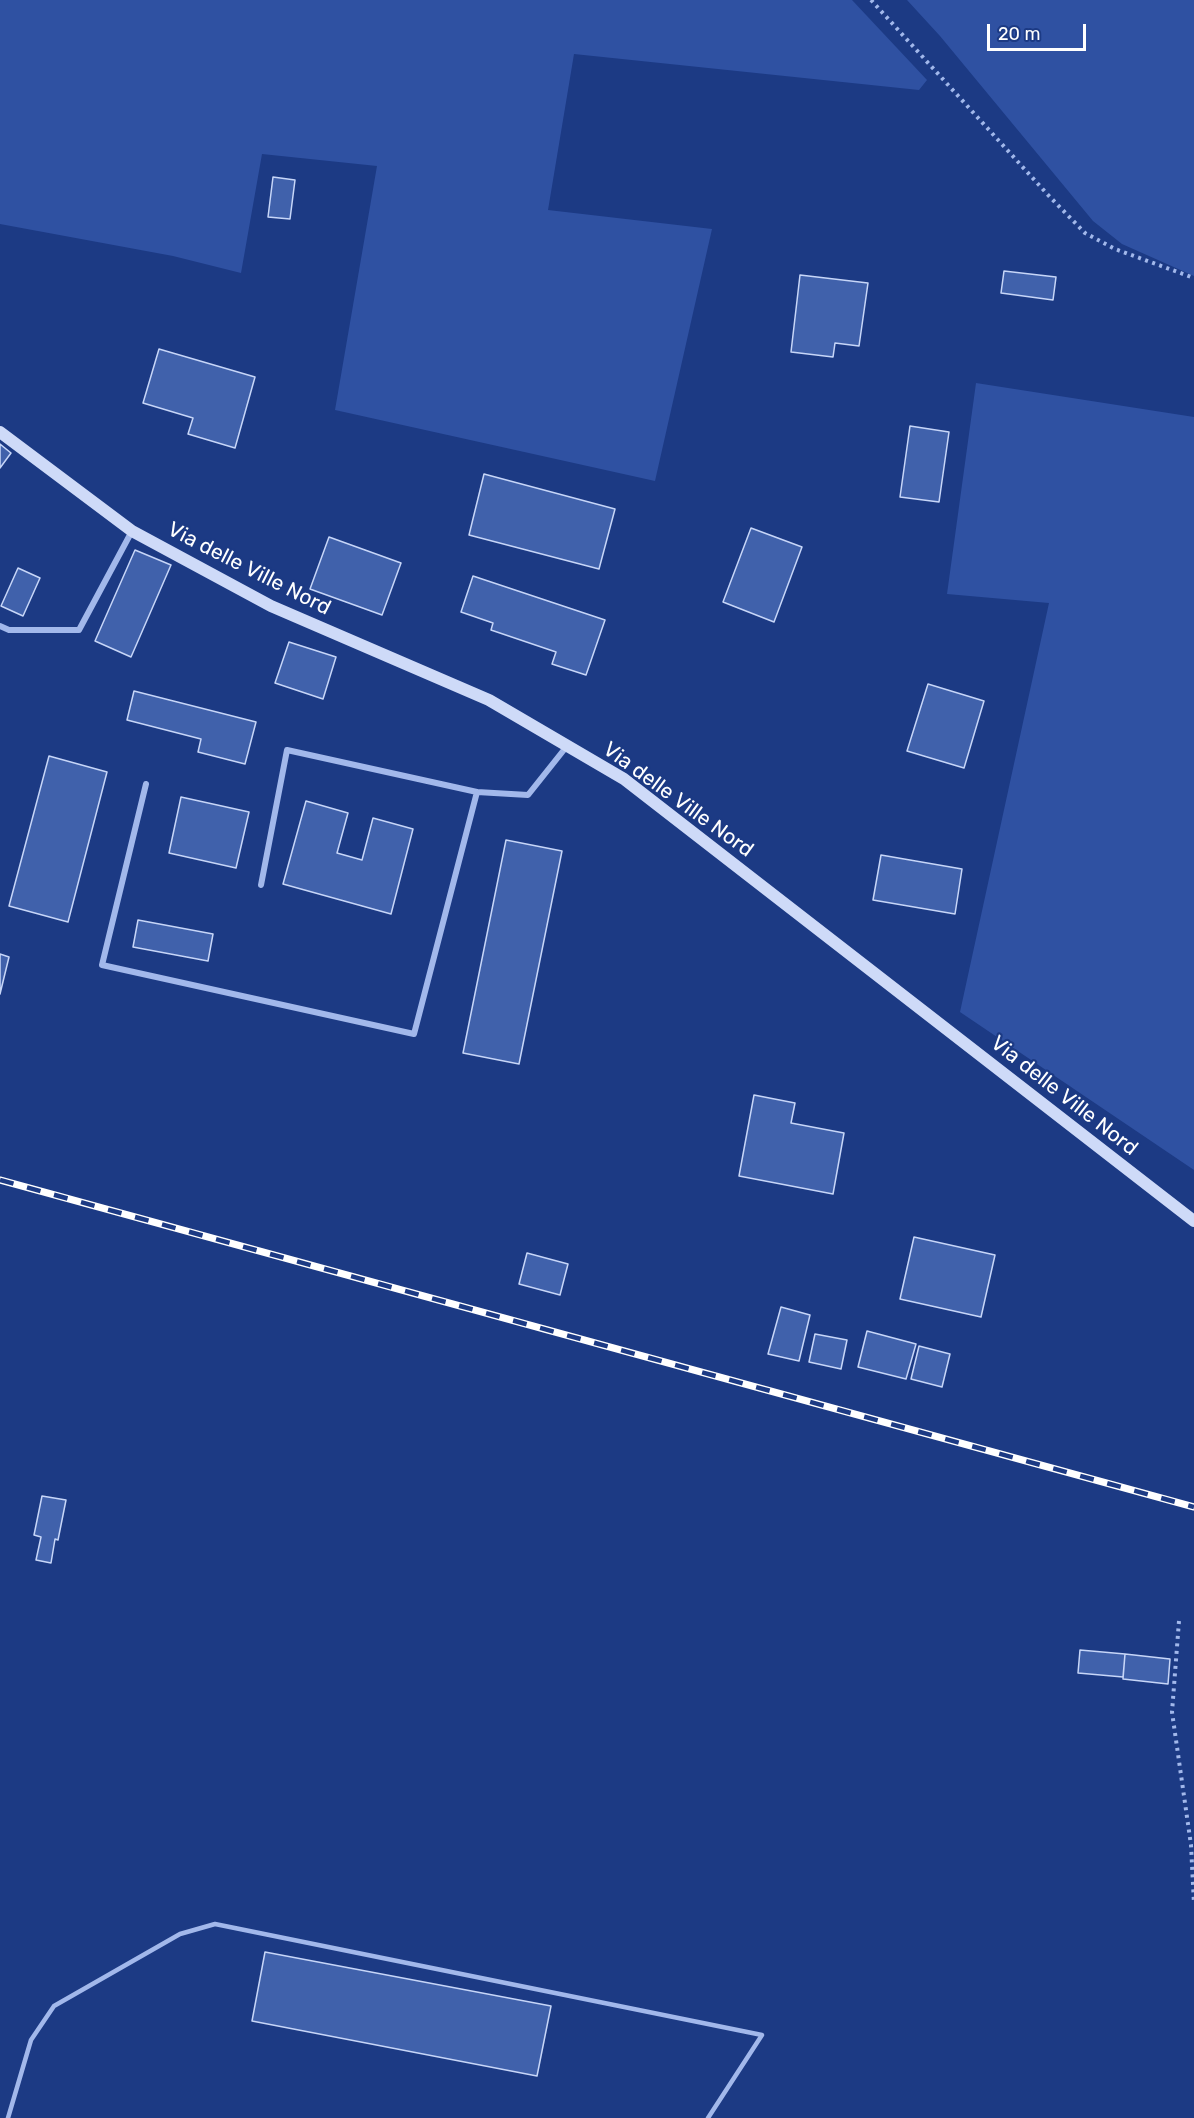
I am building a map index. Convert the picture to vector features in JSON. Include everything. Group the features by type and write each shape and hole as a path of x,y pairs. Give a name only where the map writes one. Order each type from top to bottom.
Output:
{"street":[{"name":"Via delle Ville Nord","path":"0,432 132,531 271,606 489,700 624,779 1194,1221"},
{"path":"0,626 9,630 79,630 132,531"},
{"path":"261,885 287,750 477,792 528,795 567,746"},
{"path":"146,783 102,965 414,1034 477,792"}],"lane":[{"path":"8,2118 31,2040 54,2006 180,1934 215,1924 762,2035 708,2118"}],"path":[{"path":"871,0 1085,233 1115,249 1194,278"},
{"path":"1179,1621 1172,1712 1191,1845 1194,1904"}],"shaded area":[{"path":"0,0 852,0 927,80 919,90 574,54 548,210 712,229 655,481 335,410 377,166 262,154 241,273 173,256 0,224"},
{"path":"907,0 1194,0 1194,276 1122,244 1093,221 940,36"},
{"path":"976,383 1194,417 1194,1170 960,1012 1049,603 947,594"}],"building":[{"path":"273,177 295,180 290,219 268,217"},
{"path":"1004,271 1056,277 1053,300 1001,293"},
{"path":"800,275 868,283 859,346 835,343 833,357 791,352"},
{"path":"159,349 255,377 235,448 188,434 193,418 143,403"},
{"path":"910,426 949,432 939,502 900,497"},
{"path":"0,444 11,453 0,468"},
{"path":"484,474 615,509 599,569 469,535"},
{"path":"751,528 802,547 774,622 723,602"},
{"path":"329,537 401,563 382,615 310,589"},
{"path":"135,550 171,565 131,657 95,641"},
{"path":"18,568 40,578 23,616 1,606"},
{"path":"473,576 605,620 586,675 552,664 556,652 491,630 493,623 461,612"},
{"path":"289,642 336,657 323,699 275,683"},
{"path":"928,684 984,701 964,768 907,751"},
{"path":"134,691 256,722 245,764 198,752 201,739 127,720"},
{"path":"49,756 107,772 68,922 9,906"},
{"path":"181,797 249,812 236,868 169,853"},
{"path":"306,801 348,813 337,853 362,860 373,818 413,829 391,914 283,884"},
{"path":"506,840 562,851 519,1064 463,1053"},
{"path":"881,855 962,869 955,914 873,900"},
{"path":"138,920 213,934 208,961 133,947"},
{"path":"0,954 9,957 0,994"},
{"path":"754,1095 795,1103 791,1123 844,1133 833,1194 739,1176"},
{"path":"914,1237 995,1255 981,1317 900,1299"},
{"path":"527,1253 568,1264 560,1295 519,1284"},
{"path":"781,1307 810,1315 799,1361 768,1354"},
{"path":"867,1331 916,1344 906,1379 858,1367"},
{"path":"815,1334 847,1340 841,1369 809,1362"},
{"path":"919,1346 950,1354 942,1387 911,1379"},
{"path":"42,1496 66,1500 51,1563 36,1560 41,1537 34,1535"},
{"path":"1080,1650 1125,1654 1123,1677 1078,1673"},
{"path":"1125,1654 1170,1659 1168,1684 1123,1679"},
{"path":"265,1952 551,2006 537,2076 252,2021"}],"railway":[{"path":"0,1180 1194,1507"}]}
